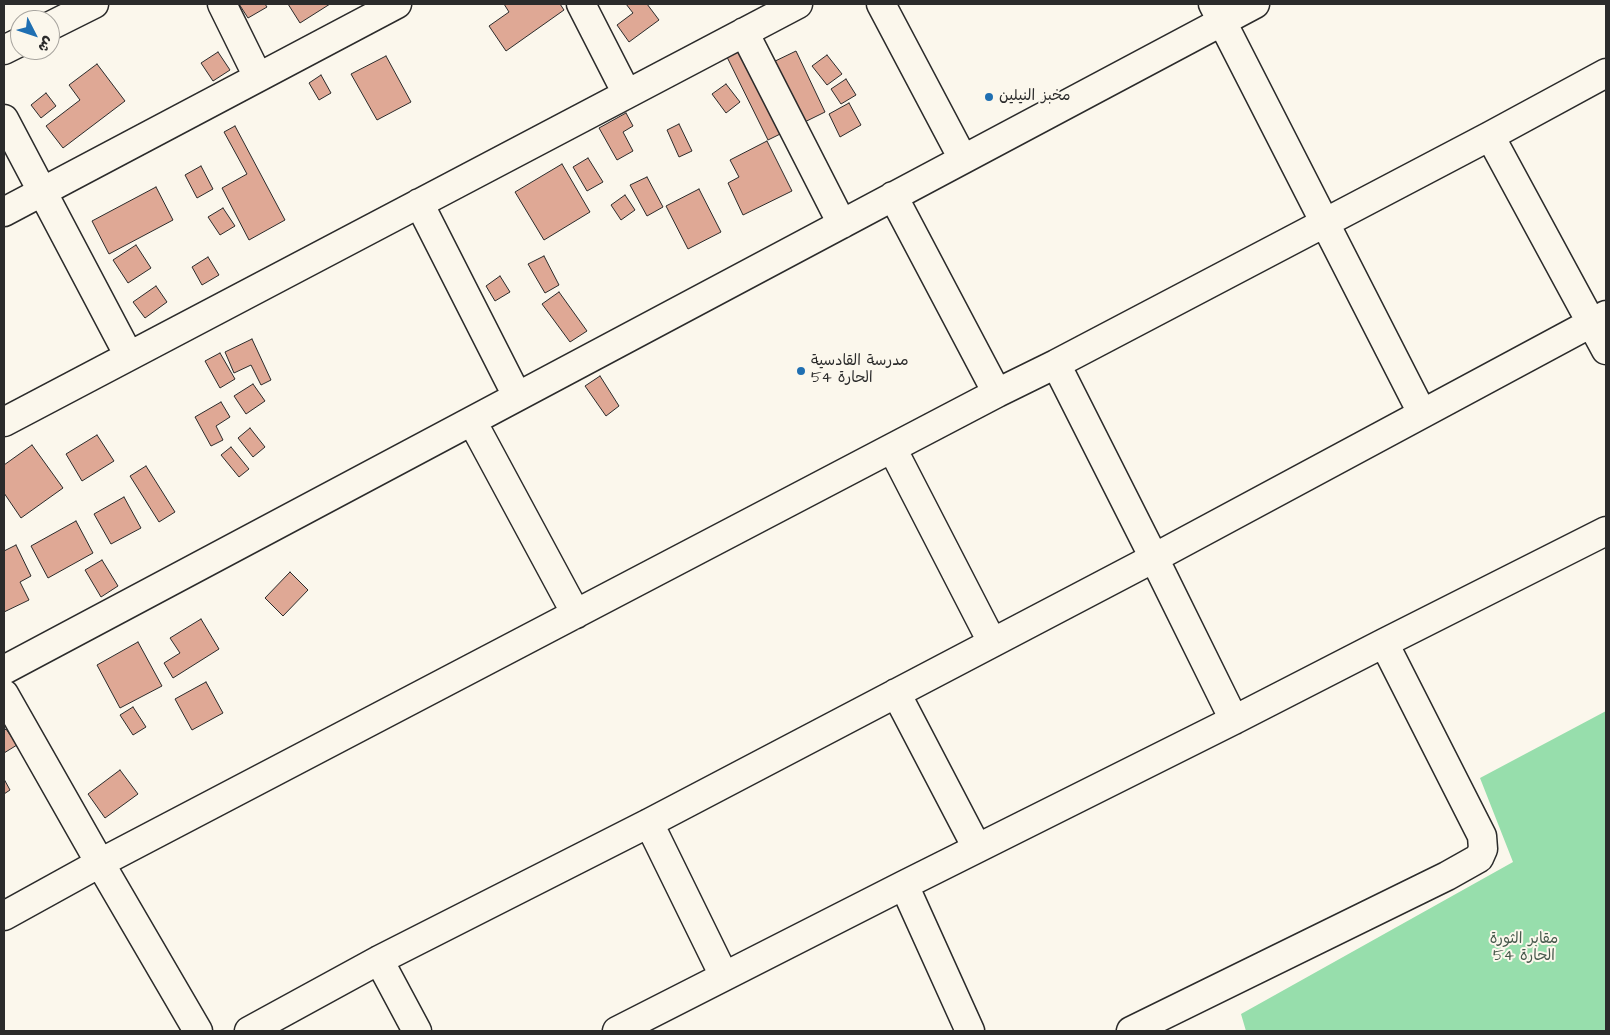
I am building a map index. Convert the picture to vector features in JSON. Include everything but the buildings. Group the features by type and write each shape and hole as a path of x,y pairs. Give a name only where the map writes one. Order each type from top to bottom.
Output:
{"street":[{"path":"60,21 94,4"},
{"path":"222,4 258,77"},
{"path":"4,212 397,4"},
{"path":"581,4 627,94"},
{"path":"4,422 798,4"},
{"path":"881,4 963,159"},
{"path":"4,670 963,159 1217,13 1255,4"},
{"path":"1217,13 1422,413"},
{"path":"744,32 842,224"},
{"path":"4,916 100,862 996,393 1056,364 1606,73"},
{"path":"4,119 129,356"},
{"path":"1490,136 1599,319 1606,350"},
{"path":"893,196 996,393"},
{"path":"419,203 517,396"},
{"path":"249,1031 379,960 649,823 1154,558 1599,319"},
{"path":"1056,364 1234,720"},
{"path":"472,421 576,614"},
{"path":"892,448 992,642"},
{"path":"617,1031 904,884 1234,720 1384,642 1606,531"},
{"path":"1131,1031 1446,876 1478,858 1483,850 1482,836 1384,642"},
{"path":"896,692 977,848"},
{"path":"4,694 198,1031"},
{"path":"649,823 724,976"},
{"path":"904,884 970,1031"},
{"path":"379,960 417,1031"}],"green space":[{"name":"مقابر الثورة الحارة 54","path":"1606,711 1606,1031 1246,1031 1241,1014 1513,862 1480,778"}],"place":[{"name":"مخبز النيلين","path":"989,97"},
{"name":"مدرسة القادسية الحارة 54","path":"801,371"}]}
